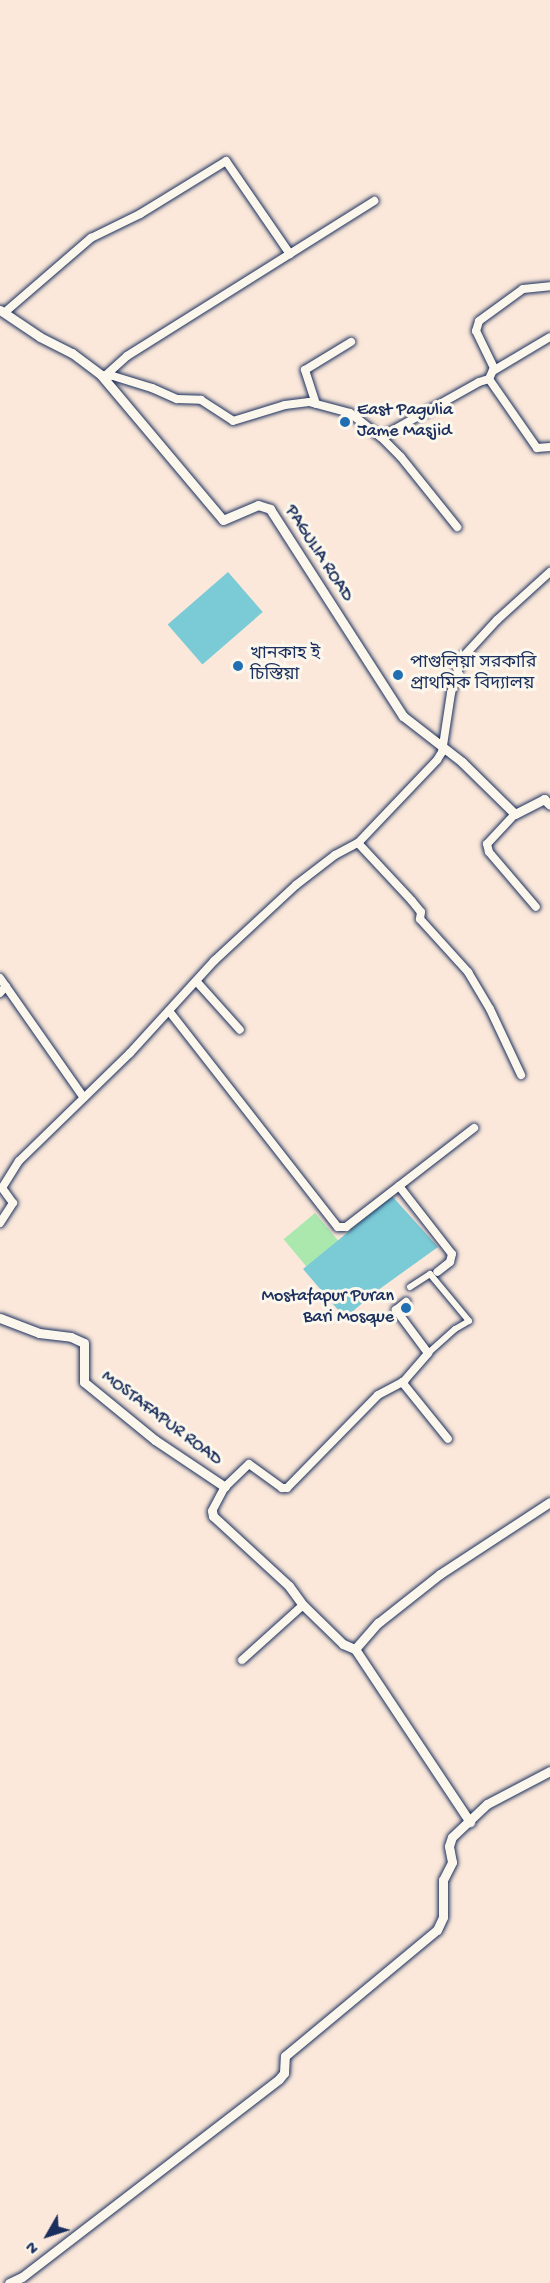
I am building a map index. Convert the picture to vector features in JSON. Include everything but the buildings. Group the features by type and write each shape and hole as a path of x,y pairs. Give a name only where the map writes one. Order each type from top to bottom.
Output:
{"street":[{"path":"2,312 91,238 140,214 226,161 231,165 290,254"},
{"path":"104,375 127,357 374,201"},
{"path":"493,371 490,356 476,331 479,321 523,289 550,286"},
{"name":"PAGULIA ROAD","path":"2,312 40,337 72,353 104,375 223,520 258,505 270,509 403,716 442,748"},
{"path":"381,437 479,382 489,379 493,371 550,337"},
{"path":"316,404 305,370 351,342"},
{"name":"PAGULIA ROAD","path":"104,375 152,388 177,399 201,400 233,421 285,405 316,404 350,413 381,437 401,457 457,527"},
{"path":"489,379 537,448 550,447"},
{"path":"0,1223 13,1203 2,1188 19,1161 169,1011 214,961 281,898 335,855 358,843 437,760 442,748 451,693 462,658 497,620 550,572"},
{"path":"442,748 462,762 515,814"},
{"path":"536,907 489,852 487,844 515,814 544,800 550,805"},
{"path":"358,843 412,901 421,912 420,919 468,972 490,1010 521,1075"},
{"path":"0,978 84,1098"},
{"path":"196,982 240,1030"},
{"path":"0,993 6,986"},
{"path":"169,1011 338,1227 346,1227 474,1128"},
{"path":"399,1186 452,1254 450,1262 437,1272"},
{"path":"225,1487 249,1464 282,1488 287,1488 378,1395 402,1382 428,1353 455,1329 470,1321 430,1274 410,1287"},
{"path":"406,1302 396,1310 428,1353"},
{"name":"MOSTAFAPUR ROAD","path":"0,1318 39,1334 71,1337 84,1343 84,1382 155,1440 225,1487 212,1511 213,1516 289,1586 303,1605 343,1644 355,1649"},
{"path":"402,1382 448,1439"},
{"path":"470,1822 355,1649 378,1623 440,1574 550,1502"},
{"path":"242,1660 303,1605"},
{"path":"9,2283 22,2277 279,2079 284,2073 285,2056 437,1930 443,1917 443,1880 452,1862 449,1846 452,1837 486,1804 550,1771"}],"green space":[{"path":"315,1213 344,1247 313,1274 284,1239"}],"water":[{"path":"228,572 263,612 202,664 168,624"},
{"path":"392,1196 438,1247 374,1293 345,1318 303,1269"}],"place":[{"name":"East Pagulia Jame Masjid","path":"345,422"},
{"name":"খানকাহ ই চিস্তিয়া","path":"238,666"},
{"name":"পাগুলিয়া সরকারি প্রাথমিক বিদ্যালয়","path":"398,675"},
{"name":"Mostafapur Puran Bari Mosque","path":"406,1308"}]}
